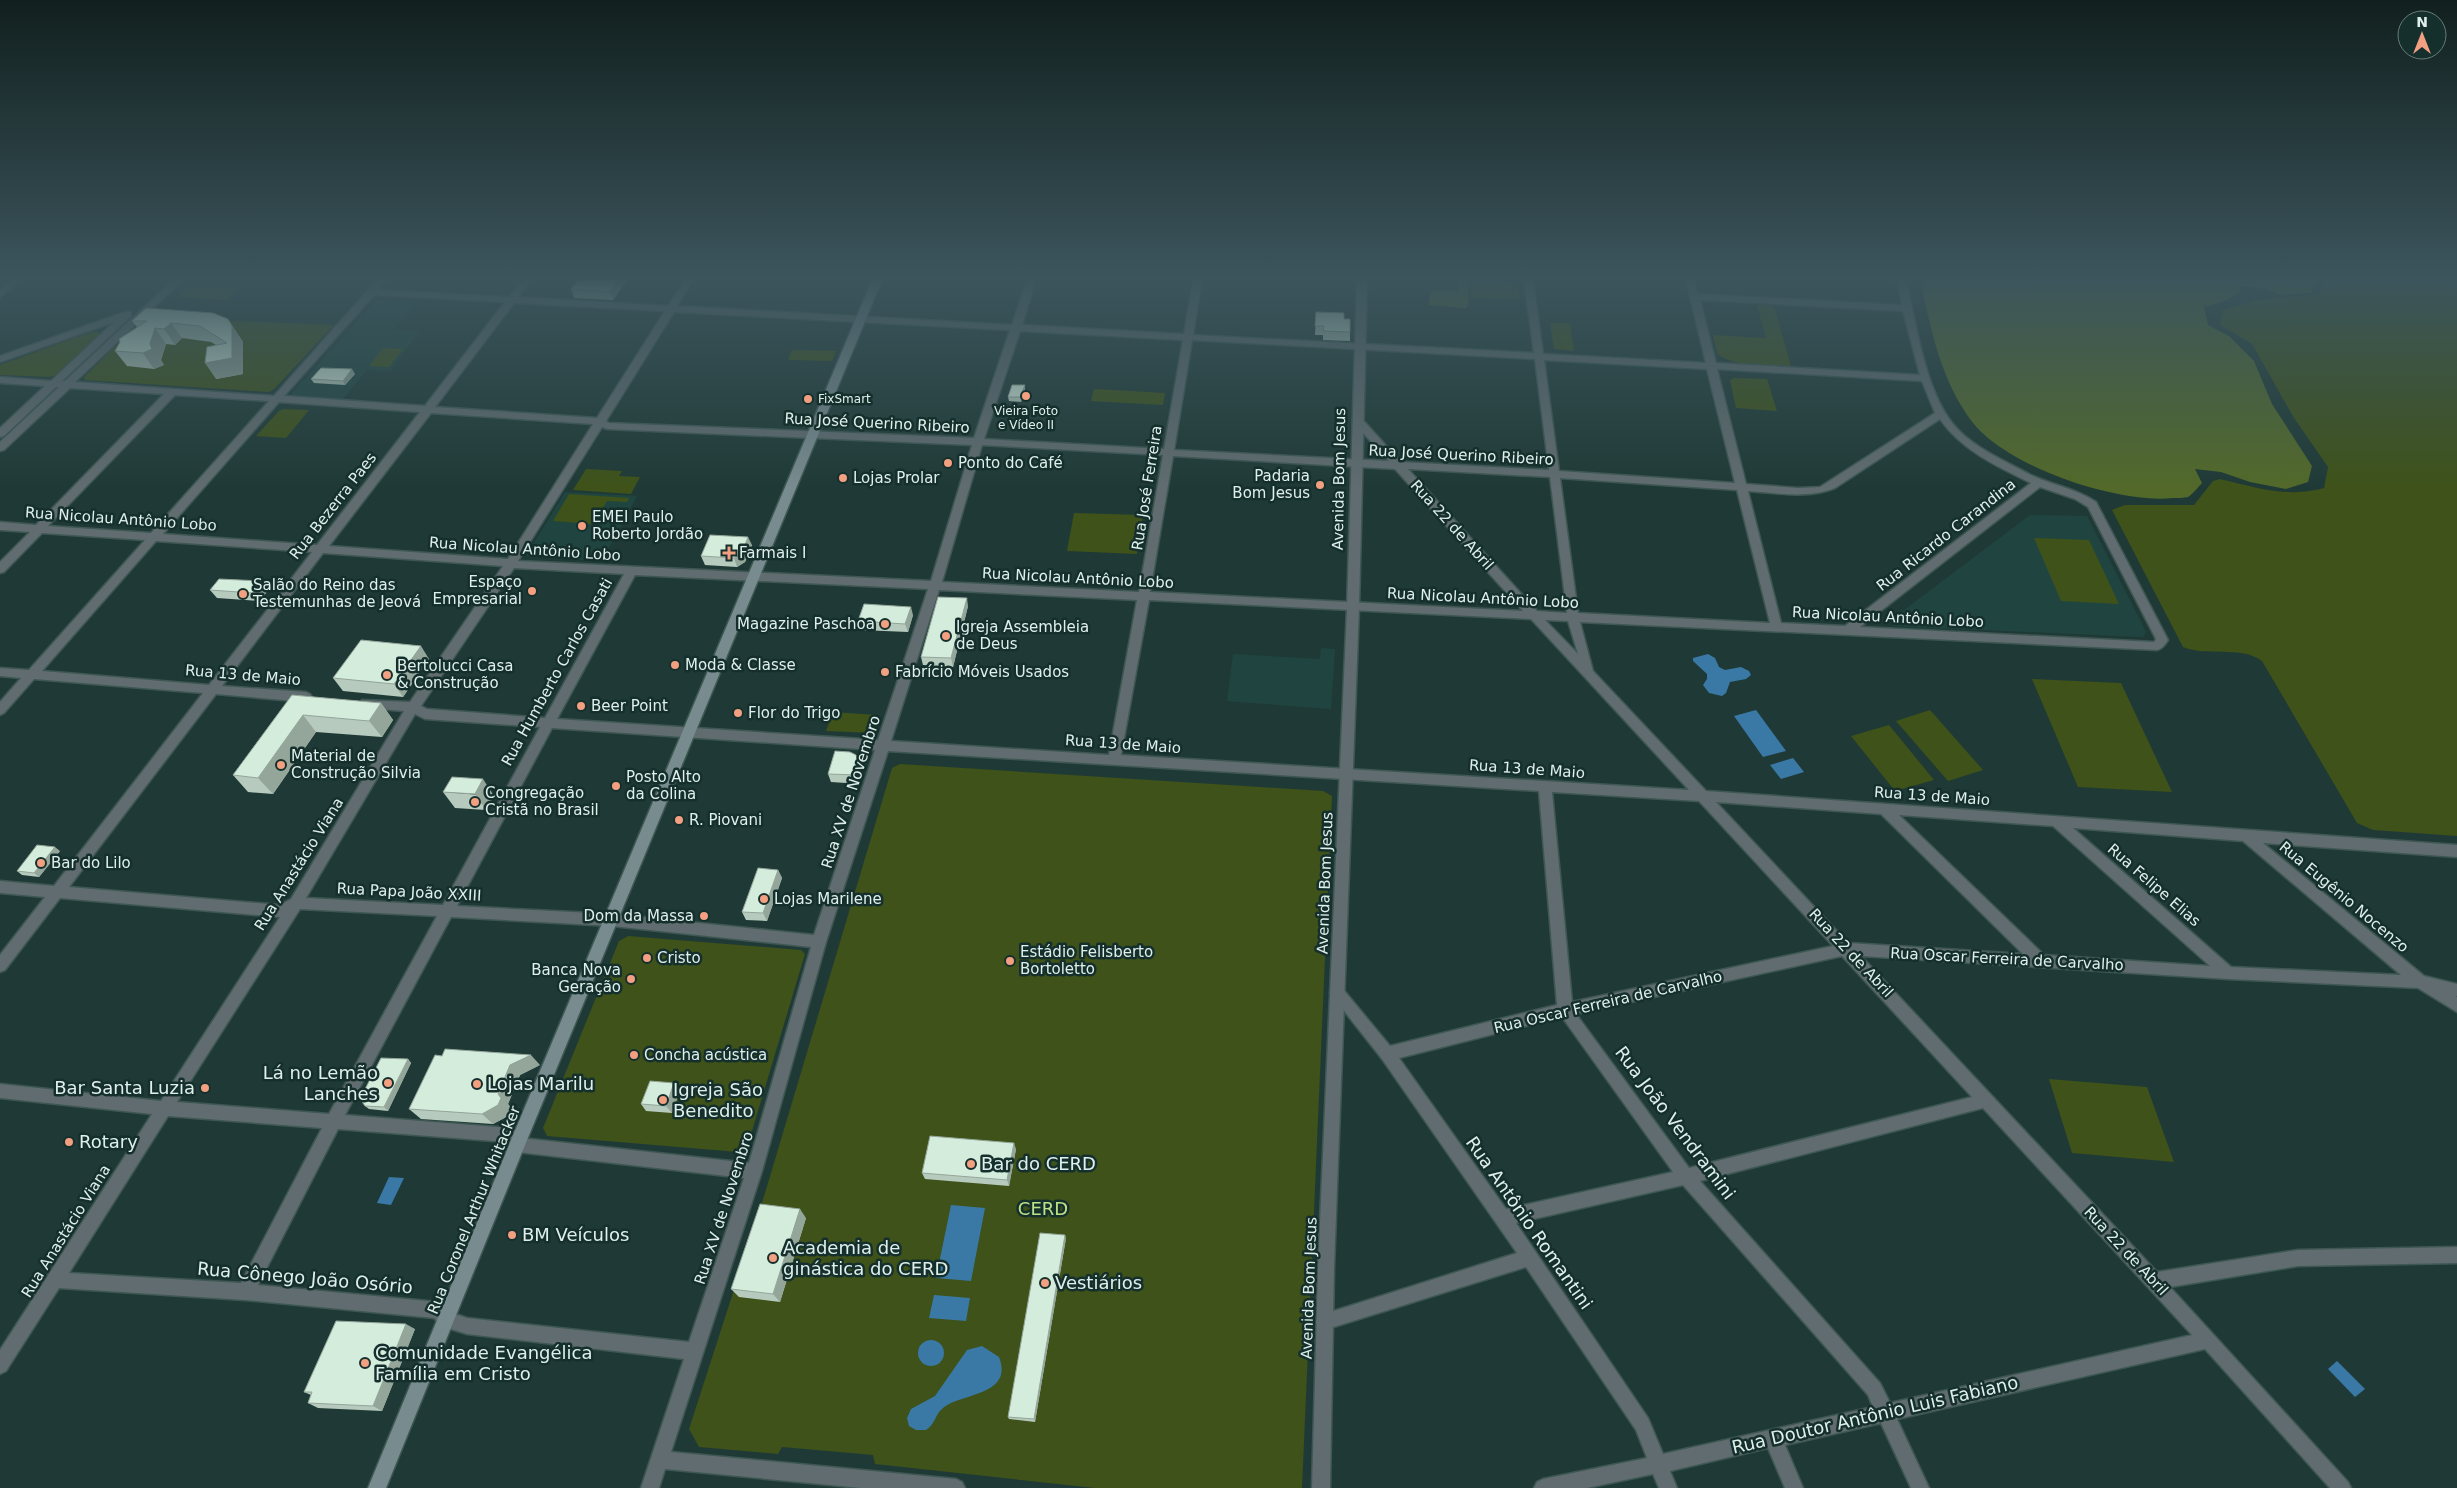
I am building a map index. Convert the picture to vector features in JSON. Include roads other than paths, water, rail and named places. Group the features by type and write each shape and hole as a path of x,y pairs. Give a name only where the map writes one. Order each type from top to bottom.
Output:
{"main road":[{"name":"Rua Coronel Arthur Whitacker","path":"377,1488 517,1145 754,578 847,349"}],"street":[{"path":"0,359 27,349"},
{"path":"0,434 90,349"},
{"path":"0,448 103,349"},
{"path":"0,710 319,349"},
{"name":"Rua Bezerra Paes","path":"0,966 473,349"},
{"name":"Rua Anastácio Viana","path":"0,1365 5,1349 56,1280 162,1108 296,903 413,707 511,563 646,349"},
{"name":"Rua XV de Novembro","path":"650,1488 754,1171 819,942 935,586 977,444 1009,349"},
{"name":"Rua José Ferreira","path":"1114,760 1145,596 1166,454 1186,349"},
{"name":"Avenida Bom Jesus","path":"1321,1488 1324,1322 1353,606 1359,349"},
{"path":"1427,349 1926,378"},
{"path":"1537,349 1573,617 1588,672"},
{"path":"1706,349 1776,625"},
{"path":"1918,349 1926,378 1941,414 1950,426 1965,440 1989,456 2038,483"},
{"name":"Rua José Querino Ribeiro","path":"0,380 599,421 607,426 812,433 977,444 1553,474 1811,491 1831,486 1941,414"},
{"path":"0,569 172,392"},
{"name":"Rua 22 de Abril","path":"1357,420 1534,615 1847,949 2154,1281 2342,1488"},
{"name":"Rua Nicolau Antônio Lobo","path":"0,526 631,572 1776,625 2157,646 2162,640 2092,504 2084,497 2038,483"},
{"name":"Rua Ricardo Carandina","path":"1848,630 2038,483"},
{"name":"Rua Humberto Carlos Casati","path":"245,1292 333,1122 631,572"},
{"name":"Rua 13 de Maio","path":"0,672 318,698"},
{"name":"Rua 13 de Maio","path":"356,702 413,707 425,714 688,734 884,744 1703,796 2457,851"},
{"path":"1544,786 1565,1010"},
{"path":"1884,809 2039,960"},
{"name":"Rua Felipe Elias","path":"2058,822 2228,973"},
{"name":"Rua Eugênio Nocenzo","path":"2246,836 2420,982 2457,1006"},
{"name":"Rua Papa João XXIII","path":"0,887 281,911 296,903 612,920 819,942"},
{"name":"Rua Oscar Ferreira de Carvalho","path":"1387,1054 1565,1010 1847,949 2228,973 2420,982 2457,990"},
{"name":"Rua Antônio Romantini","path":"1337,993 1387,1054 1530,1258 1642,1424 1660,1464 1668,1488"},
{"name":"Rua João Vendramini","path":"1565,1010 1686,1177 1874,1389 1920,1488"},
{"path":"0,1091 162,1108 511,1135 517,1145 754,1171"},
{"path":"1502,1218 1686,1177 1986,1100"},
{"path":"2154,1281 2298,1258 2457,1255"},
{"path":"1324,1322 1530,1258"},
{"name":"Rua Cônego João Osório","path":"56,1280 245,1292 438,1310 447,1320 467,1326 694,1351"},
{"name":"Rua Doutor Antônio Luis Fabiano","path":"1542,1488 1660,1464 2208,1340"},
{"path":"1773,1438 1794,1488"},
{"path":"660,1460 956,1488"}],"water":[{"path":"1708,654 1715,658 1719,667 1725,670 1741,667 1749,671 1751,675 1746,679 1730,682 1726,693 1722,696 1709,693 1703,685 1707,679 1707,674 1693,661 1693,658"},
{"path":"1756,710 1786,751 1763,757 1734,716"},
{"path":"1793,758 1804,772 1781,779 1770,765"},
{"path":"389,1177 404,1178 391,1205 377,1203"},
{"path":"951,1205 985,1208 971,1281 936,1278"},
{"path":"934,1295 970,1298 966,1321 929,1318"},
{"path":"931,1340 940,1344 944,1353 940,1362 931,1366 922,1362 918,1353 922,1344"},
{"path":"982,1346 999,1357 1002,1370 999,1379 993,1386 943,1408 926,1430 916,1430 909,1426 907,1418 911,1409 935,1396 967,1350"},
{"path":"2337,1361 2365,1389 2355,1397 2328,1369"}],"place":[{"name":"Vieira Foto e Vídeo II","path":"1026,396"},
{"name":"FixSmart","path":"808,399"},
{"name":"Ponto do Café","path":"948,463"},
{"name":"Lojas Prolar","path":"843,478"},
{"name":"Padaria Bom Jesus","path":"1320,485"},
{"name":"EMEI Paulo Roberto Jordão","path":"582,526"},
{"name":"Farmais I","path":"729,553"},
{"name":"Espaço Empresarial","path":"532,591"},
{"name":"Salão do Reino das Testemunhas de Jeová","path":"243,594"},
{"name":"Magazine Paschoa","path":"885,624"},
{"name":"Igreja Assembleia de Deus","path":"946,636"},
{"name":"Moda & Classe","path":"675,665"},
{"name":"Fabrício Móveis Usados","path":"885,672"},
{"name":"Bertolucci Casa & Construção","path":"387,675"},
{"name":"Beer Point","path":"581,706"},
{"name":"Flor do Trigo","path":"738,713"},
{"name":"Material de Construção Silvia","path":"281,765"},
{"name":"Posto Alto da Colina","path":"616,786"},
{"name":"Congregação Cristã no Brasil","path":"475,802"},
{"name":"R. Piovani","path":"679,820"},
{"name":"Bar do Lilo","path":"41,863"},
{"name":"Lojas Marilene","path":"764,899"},
{"name":"Dom da Massa","path":"704,916"},
{"name":"Cristo","path":"647,958"},
{"name":"Estádio Felisberto Bortoletto","path":"1010,961"},
{"name":"Banca Nova Geração","path":"631,979"},
{"name":"Concha acústica","path":"634,1055"},
{"name":"Lá no Lemão Lanches","path":"388,1083"},
{"name":"Lojas Marilu","path":"477,1084"},
{"name":"Bar Santa Luzia","path":"205,1088"},
{"name":"Igreja São Benedito","path":"663,1100"},
{"name":"Rotary","path":"69,1142"},
{"name":"Bar do CERD","path":"971,1164"},
{"name":"BM Veículos","path":"512,1235"},
{"name":"Academia de ginástica do CERD","path":"773,1258"},
{"name":"Vestiários","path":"1045,1283"},
{"name":"Comunidade Evangélica Família em Cristo","path":"365,1363"}],"park label":[{"name":"CERD","path":"1043,1209"}]}
